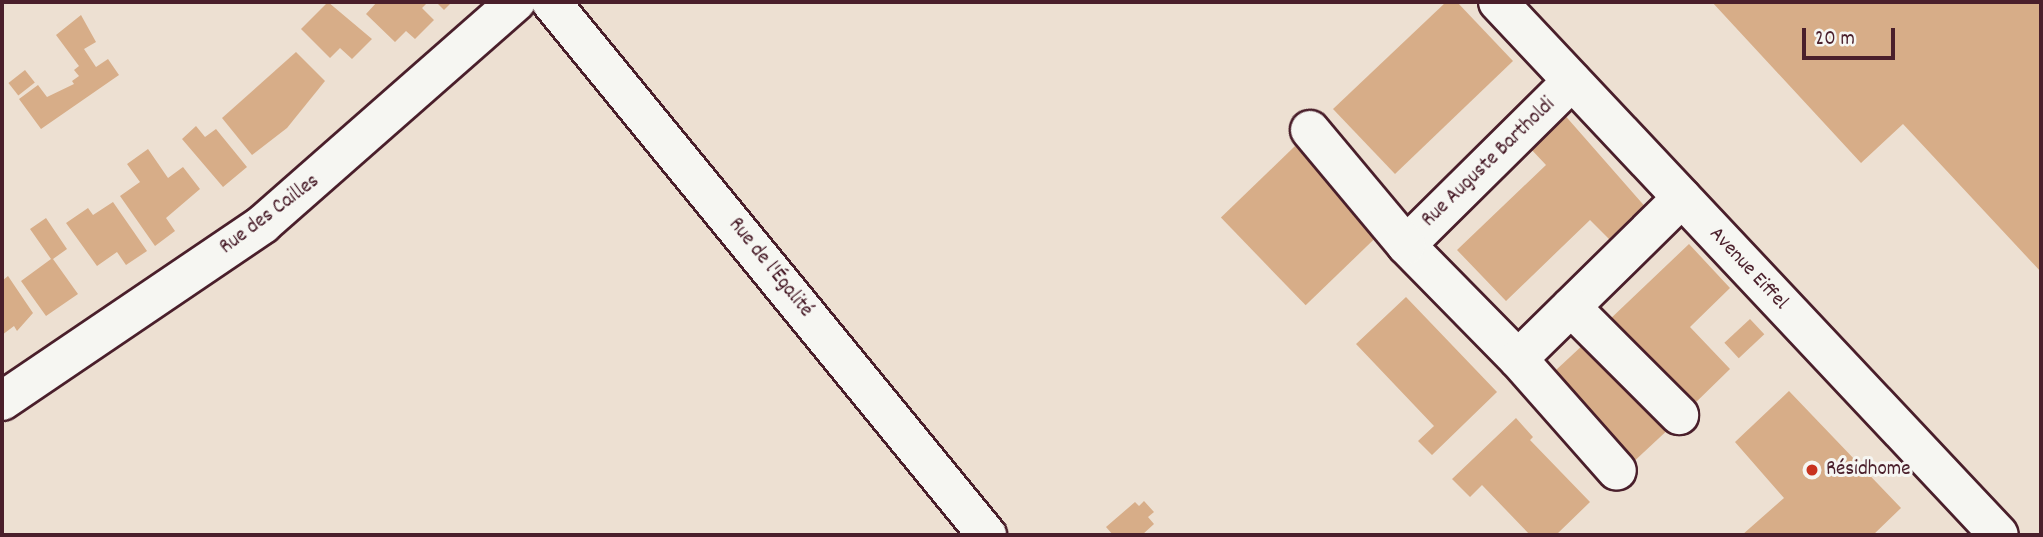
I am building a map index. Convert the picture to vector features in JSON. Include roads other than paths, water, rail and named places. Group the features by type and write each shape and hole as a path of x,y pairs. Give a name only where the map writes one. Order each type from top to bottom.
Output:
{"street":[{"name":"Rue des Cailles","path":"2,401 263,225 516,2"},
{"name":"Rue de l'Égalité","path":"551,2 987,535"},
{"name":"Avenue Eiffel","path":"1498,2 1998,535"},
{"name":"Rue Auguste Bartholdi","path":"1406,244 1572,81"},
{"name":"Rue Auguste Bartholdi","path":"1310,130 1406,244 1518,359 1617,471"},
{"path":"1518,359 1682,198"},
{"path":"1571,307 1679,415"}],"place":[{"name":"Résidhome","path":"1812,470"}]}
